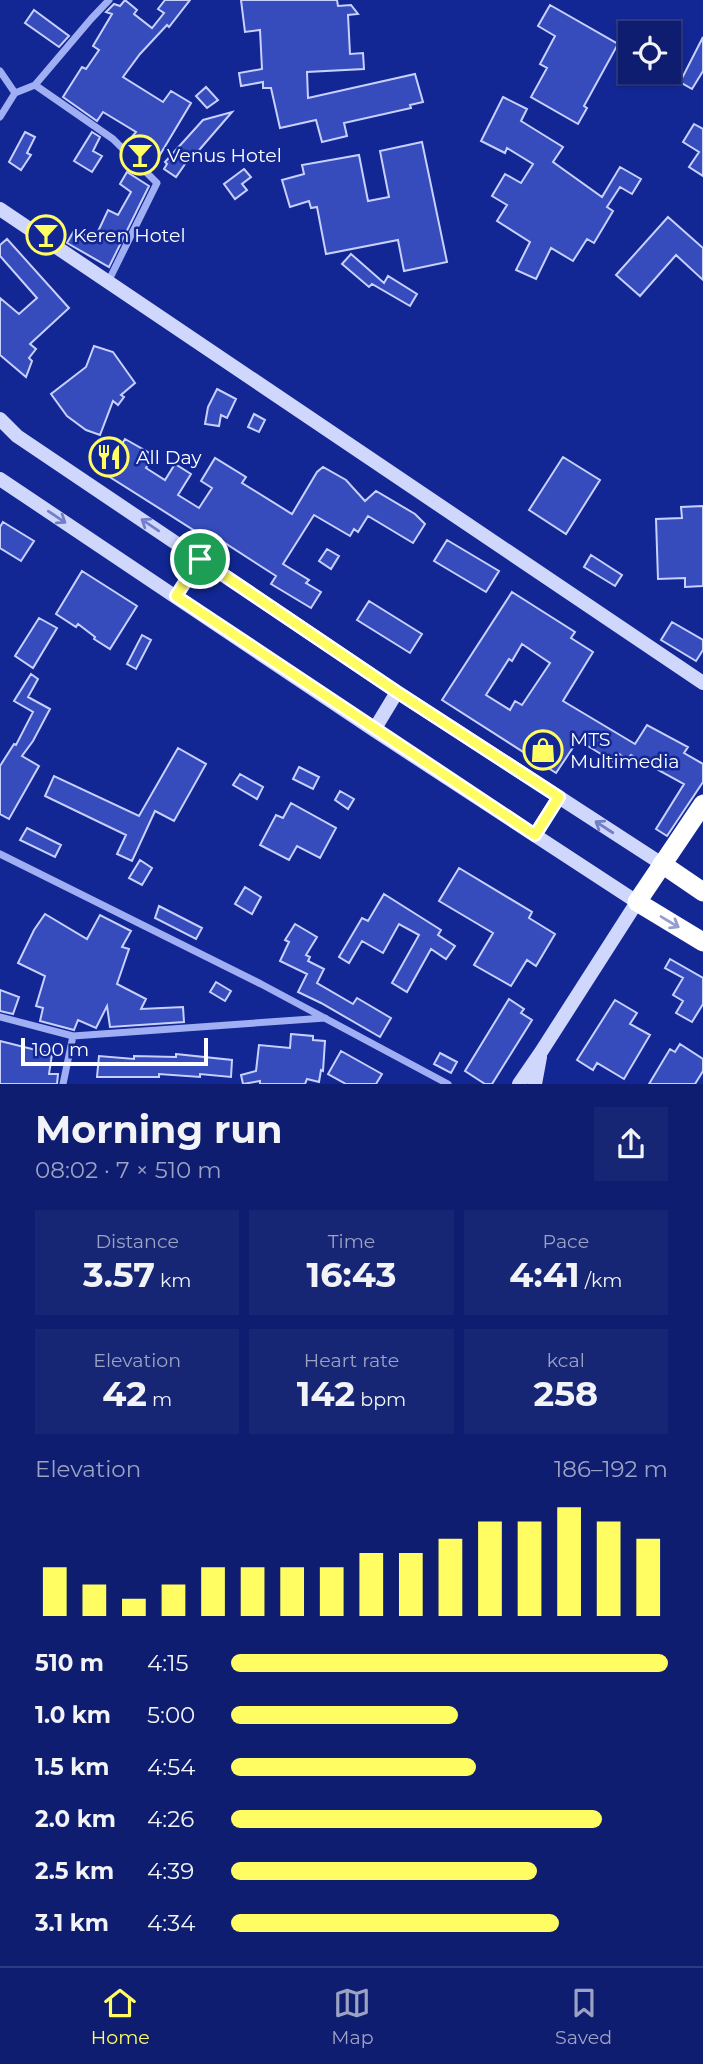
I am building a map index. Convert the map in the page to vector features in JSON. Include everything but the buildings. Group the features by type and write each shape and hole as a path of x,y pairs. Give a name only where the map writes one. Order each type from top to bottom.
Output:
{"highway":[{"path":"703,804 637,902 703,942"},
{"path":"662,864 703,892"}],"main road":[{"path":"0,209 703,683"},
{"path":"0,419 17,436 397,692 662,864"},
{"path":"0,479 374,730 637,902 519,1084"},
{"path":"176,596 200,559"},
{"path":"374,730 397,692"},
{"path":"535,835 559,797"},
{"path":"535,1084 541,1052"}],"street":[{"path":"0,117 15,93 35,85 109,0"},
{"path":"0,72 15,93"},
{"path":"35,85 113,139 157,183 108,282"},
{"path":"0,854 325,1018 448,1084"},
{"path":"0,1017 73,1036 325,1018"},
{"path":"63,1084 73,1036"}],"place":[{"name":"Venus Hotel","path":"140,155"},
{"name":"Keren Hotel","path":"46,235"},
{"name":"All Day","path":"109,457"},
{"name":"MTS Multimedia","path":"543,750"}],"route":[{"path":"200,559 559,797 535,835 176,596 200,559"}]}
